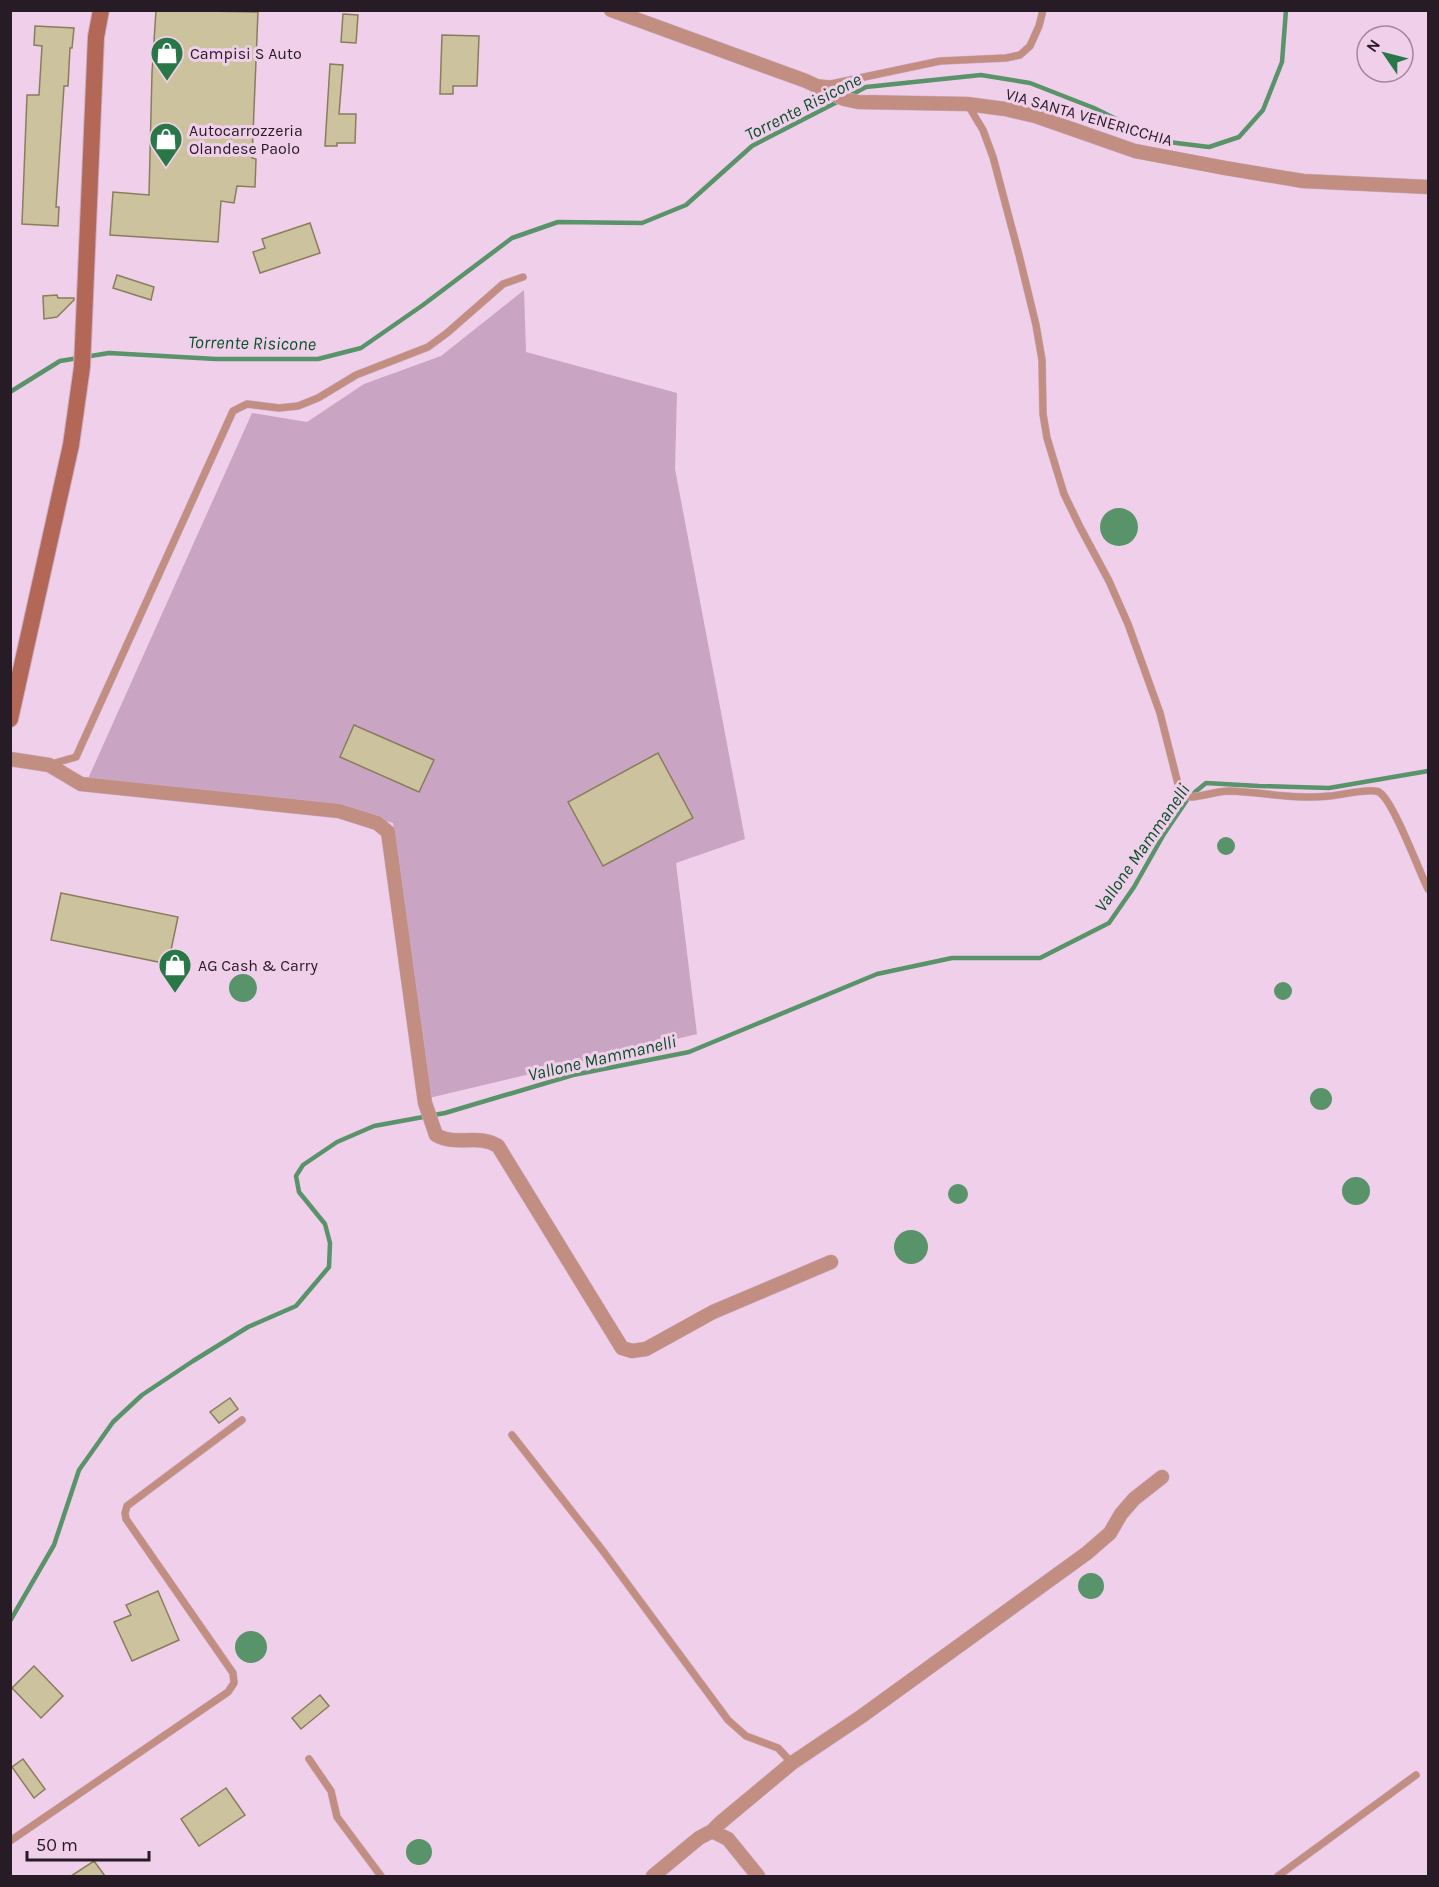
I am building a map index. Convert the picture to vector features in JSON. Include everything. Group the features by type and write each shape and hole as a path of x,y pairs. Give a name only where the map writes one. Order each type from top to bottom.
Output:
{"main road":[{"path":"91,10 96,37"},
{"path":"10,719 70,445 82,366 96,37 101,10"}],"street":[{"name":"VIA SANTA VENERICCHIA","path":"611,10 806,81 844,99 858,102 967,104 1005,109 1035,116 1135,151 1225,168 1303,180 1428,187"},
{"path":"10,759 49,765 81,784 339,811 377,823 387,832 425,1103 436,1135 446,1140 488,1140 498,1146 622,1348 632,1351 646,1349 713,1312 831,1262"},
{"path":"653,1876 699,1838 712,1831 792,1763 862,1716 1087,1553 1110,1533 1121,1514 1134,1499 1162,1477"},
{"path":"712,1831 728,1839 758,1876"}],"lane":[{"path":"806,81 831,84 940,61 1020,56 1030,46 1043,10"},
{"path":"967,104 983,130 993,157 1034,315 1042,360 1043,414 1047,438 1064,494 1109,581 1128,624 1160,713 1178,784 1189,797 1227,791 1289,797 1339,796 1370,790 1379,793 1391,809 1428,889"},
{"path":"49,765 76,757 233,411 247,404 279,408 298,406 318,398 356,375 428,347 503,284 523,277"},
{"path":"10,1841 228,1692 234,1683 233,1673 126,1519 125,1513 127,1506 242,1420"},
{"path":"512,1435 603,1551 728,1720 746,1736 778,1748 792,1763"},
{"path":"309,1759 331,1791 336,1817 381,1876"},
{"path":"1278,1876 1416,1775"}],"shaded area":[{"path":"524,290 526,352 677,393 675,469 745,839 676,863 697,1034 429,1098 393,823 336,807 87,781 252,413 307,422 364,384 441,356"},
{"path":"1119,508 1133,513 1138,527 1133,541 1119,546 1105,541 1100,527 1105,513"},
{"path":"1226,837 1232,840 1235,846 1232,852 1226,855 1220,852 1217,846 1220,840"},
{"path":"243,974 253,978 257,988 253,998 243,1002 233,998 229,988 233,978"},
{"path":"1283,982 1289,985 1292,991 1289,997 1283,1000 1277,997 1274,991 1277,985"},
{"path":"1321,1088 1329,1091 1332,1099 1329,1107 1321,1110 1313,1107 1310,1099 1313,1091"},
{"path":"1356,1177 1366,1181 1370,1191 1366,1201 1356,1205 1346,1201 1342,1191 1346,1181"},
{"path":"958,1184 965,1187 968,1194 965,1201 958,1204 951,1201 948,1194 951,1187"},
{"path":"911,1230 923,1235 928,1247 923,1259 911,1264 899,1259 894,1247 899,1235"},
{"path":"1091,1573 1100,1577 1104,1586 1100,1595 1091,1599 1082,1595 1078,1586 1082,1577"},
{"path":"251,1631 262,1636 267,1647 262,1658 251,1663 240,1658 235,1647 240,1636"},
{"path":"419,1839 428,1843 432,1852 428,1861 419,1865 410,1861 406,1852 410,1843"}],"building":[{"path":"156,10 258,12 252,158 256,159 255,187 237,186 234,203 221,201 218,242 110,235 113,192 149,195"},
{"path":"343,14 358,15 356,43 341,42"},
{"path":"35,26 74,28 72,48 70,48 68,86 64,86 56,207 59,207 58,226 22,224 27,95 39,95 42,46 34,45"},
{"path":"442,35 479,36 477,86 453,86 453,94 440,94"},
{"path":"330,64 343,65 339,114 356,114 355,143 325,146"},
{"path":"310,223 320,253 260,273 253,252 265,248 262,239"},
{"path":"117,275 154,287 151,300 113,288"},
{"path":"57,295 58,298 74,298 74,300 57,317 44,319 43,296"},
{"path":"354,725 434,760 419,792 340,757"},
{"path":"658,753 693,818 603,866 568,802"},
{"path":"61,893 178,917 168,964 51,940"},
{"path":"230,1398 238,1409 219,1423 210,1412"},
{"path":"158,1591 179,1640 132,1661 114,1622 131,1615 126,1605"},
{"path":"34,1666 63,1696 41,1718 12,1688"},
{"path":"320,1695 329,1706 301,1729 292,1718"},
{"path":"23,1759 45,1789 34,1798 12,1767"},
{"path":"226,1788 245,1815 199,1846 181,1819"},
{"path":"94,1861 105,1876 71,1876"}],"waterway":[{"name":"Torrente Risicone","path":"849,96 866,87 981,75 1030,83 1094,108 1160,141 1209,147 1239,137 1263,110 1282,62 1286,10"},
{"name":"Torrente Risicone","path":"10,392 60,361 109,353 216,359 318,359 361,348 512,238 558,222 642,223 686,205 752,146 839,101"},
{"name":"Vallone Mammanelli","path":"10,1621 54,1545 79,1470 113,1422 142,1395 193,1361 248,1327 296,1306 329,1267 330,1243 325,1224 299,1192 296,1176 303,1165 337,1142 374,1126 445,1113 573,1075 689,1052 877,974 952,958 1040,958 1109,923 1134,887 1164,834 1189,797 1206,783 1329,788 1428,771"}],"place":[{"name":"Campisi S Auto","path":"167,82"},
{"name":"Autocarrozzeria Olandese Paolo","path":"166,168"},
{"name":"AG Cash & Carry","path":"175,994"}]}
